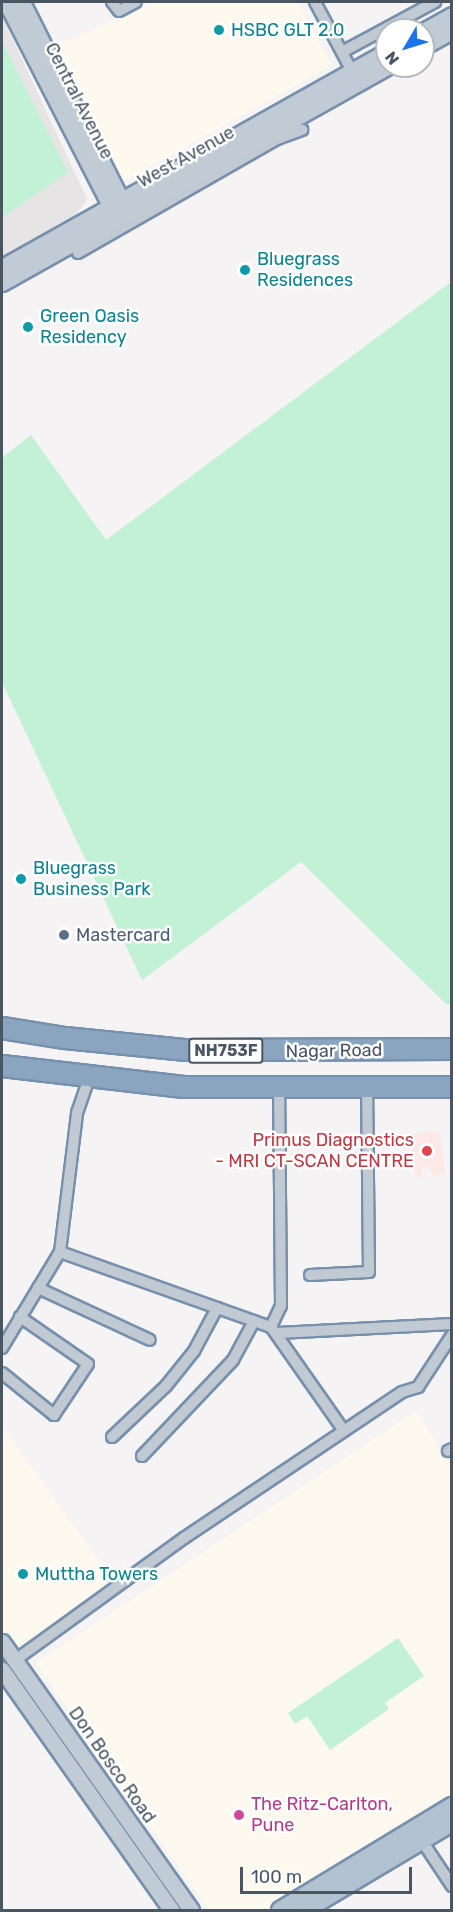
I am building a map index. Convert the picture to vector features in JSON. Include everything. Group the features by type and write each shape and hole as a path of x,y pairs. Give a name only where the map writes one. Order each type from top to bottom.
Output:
{"highway":[{"name":"Nagar Road","path":"2,1028 65,1038 186,1050 452,1049"},
{"name":"Nagar Road","path":"2,1066 89,1078 184,1087 279,1090 452,1087"}],"main road":[{"name":"Central Avenue","path":"6,2 119,209"},
{"name":"Central Avenue","path":"22,2 119,209"},
{"path":"435,24 452,15"},
{"path":"435,40 452,31"},
{"name":"West Avenue","path":"2,283 119,209 153,204 355,77 375,61"},
{"name":"West Avenue","path":"2,267 119,209 355,77 375,71"},
{"name":"Don Bosco Road","path":"2,1642 8,1665 171,1911"},
{"name":"Don Bosco Road","path":"8,1665 191,1911"},
{"path":"280,1911 452,1806"},
{"path":"292,1911 452,1815"},
{"path":"306,1911 452,1823"},
{"path":"320,1911 452,1832"}],"street":[{"path":"112,2 119,11 136,2"},
{"path":"315,2 355,77"},
{"path":"342,52 435,2"},
{"path":"78,253 153,204 277,139 302,130"},
{"path":"2,1348 60,1252 77,1113 89,1078"},
{"path":"310,1275 369,1272 367,1089"},
{"path":"279,1090 281,1306 275,1330 344,1431"},
{"path":"60,1252 275,1330 452,1324"},
{"path":"38,1288 150,1340"},
{"path":"112,1437 166,1386 194,1351 217,1308"},
{"path":"2,1373 54,1415 88,1364 20,1317"},
{"path":"142,1456 233,1360 254,1321"},
{"path":"8,1665 184,1538 402,1392 418,1387 452,1335"},
{"path":"426,1847 452,1886"}],"shaded area":[{"path":"153,2 297,2 332,65 122,182 57,46"},
{"path":"2,16 87,199 72,221 2,265"},
{"name":"Primus Diagnostics - MRI CT-SCAN CENTRE","path":"440,1131 445,1174 432,1175 430,1167 421,1168 422,1176 415,1177 411,1134"},
{"path":"416,1411 451,1465 451,1797 270,1910 209,1910 36,1663"},
{"path":"2,1426 117,1586 18,1655 2,1632"}],"green space":[{"path":"2,41 68,172 3,217 2,214"},
{"path":"451,282 451,1004 446,1004 301,862 142,980 2,682 2,458 31,435 106,540"},
{"path":"398,1638 424,1676 385,1703 389,1709 330,1750 307,1716 295,1724 288,1713"}],"place":[{"name":"HSBC GLT 2.0","path":"219,30"},
{"name":"Bluegrass Residences","path":"245,270"},
{"name":"Green Oasis Residency","path":"28,327"},
{"name":"Bluegrass Business Park","path":"21,879"},
{"name":"Mastercard","path":"64,935"},
{"name":"Primus Diagnostics - MRI CT-SCAN CENTRE","path":"427,1151"},
{"name":"Muttha Towers","path":"23,1574"},
{"name":"The Ritz-Carlton, Pune","path":"239,1815"}]}
